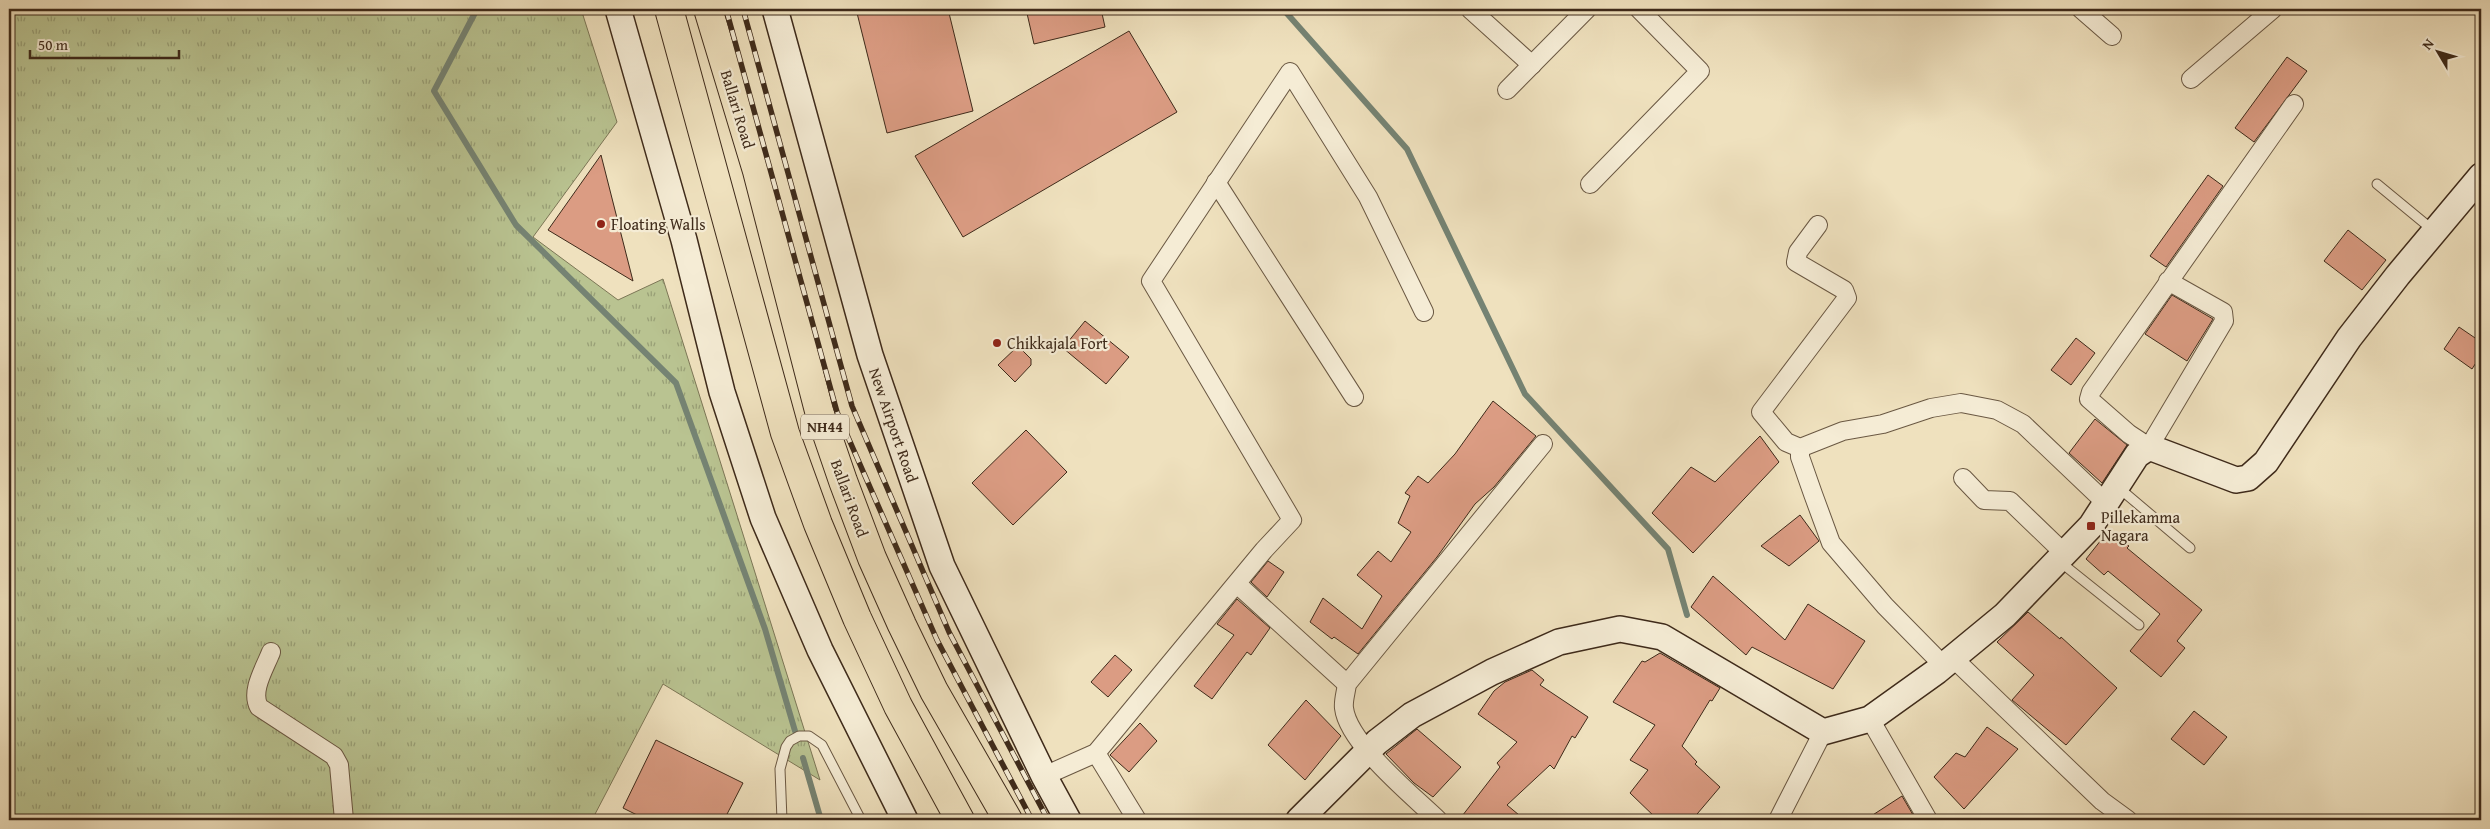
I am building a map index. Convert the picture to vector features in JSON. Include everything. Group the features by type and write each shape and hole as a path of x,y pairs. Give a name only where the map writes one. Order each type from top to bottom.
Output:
{"highway":[{"name":"NH44","path":"670,9 785,433 818,524 857,618 898,706 960,820"},
{"name":"Ballari Road","path":"708,9 757,172 819,411 843,481 872,558 934,691 1008,820"}],"street":[{"path":"618,9 684,240 722,392 763,518 820,650 905,820"},
{"name":"New Airport Road","path":"775,9 870,355 942,566 1066,820"},
{"path":"1470,9 1532,65"},
{"path":"1507,90 1588,9"},
{"path":"1590,184 1700,71 1639,9"},
{"path":"2081,9 2112,36"},
{"path":"2191,79 2273,9"},
{"path":"1044,776 1096,753 1292,520 1150,281 1290,72 1368,197 1424,312"},
{"path":"2294,104 2091,392 2089,399 2129,434 2149,447 2236,480 2248,478 2266,462 2349,338 2434,231 2481,176"},
{"path":"1216,182 1354,397"},
{"path":"1818,224 1798,252 1796,262 1844,290 1847,298 1762,412 1786,442 1800,448 1843,432 1883,424 1931,408 1961,403 1997,410 2023,424 2111,494"},
{"path":"1299,820 1368,752 1412,715 1492,672 1559,642 1620,629 1662,637 1823,732 1870,719 1948,662 2006,615 2091,526 2137,455 2149,447 2224,321 2223,312 2168,281"},
{"path":"1438,820 1368,752 1351,727 1344,708 1347,684 1543,444"},
{"path":"1800,448 1810,485 1831,543 1885,606 2102,801 2128,820"},
{"path":"1963,478 1984,500 2010,501 2062,557"},
{"path":"1237,584 1347,684"},
{"path":"271,652 255,693 256,702 259,707 334,756 339,765 344,820"},
{"path":"1870,719 1928,820"},
{"path":"1778,820 1823,732"},
{"path":"1096,753 1136,820"}],"lane":[{"path":"2377,184 2434,231"},
{"path":"2111,494 2190,548"},
{"path":"2062,557 2139,625"},
{"path":"782,820 781,762 790,742 799,736 809,736 822,745 861,820"}],"green space":[{"path":"9,9 581,9 617,122 533,237 618,300 663,279 820,780 663,684 593,818 597,820 9,820"}],"building":[{"path":"856,9 948,9 973,111 887,133"},
{"path":"1026,9 1101,9 1105,27 1034,44"},
{"path":"1129,31 1177,112 963,237 915,156"},
{"path":"2287,57 2307,71 2254,142 2235,128"},
{"path":"601,155 633,281 548,230"},
{"path":"2208,175 2223,186 2166,267 2150,256"},
{"path":"2348,230 2386,260 2362,290 2324,261"},
{"path":"2172,295 2213,319 2187,361 2145,334"},
{"path":"1085,321 1129,357 1106,384 1063,348"},
{"path":"2459,327 2481,342 2481,355 2472,369 2444,349"},
{"path":"2076,338 2095,353 2071,385 2051,370"},
{"path":"1018,346 1031,359 1031,365 1015,382 998,365"},
{"path":"1493,401 1536,436 1494,487 1475,504 1437,557 1358,654 1334,637 1332,639 1310,622 1323,598 1362,629 1382,596 1357,575 1378,551 1391,562 1411,532 1398,523 1410,496 1405,493 1418,476 1428,483 1455,454"},
{"path":"2095,419 2127,445 2102,483 2069,453"},
{"path":"1026,430 1067,472 1013,525 972,483"},
{"path":"1760,436 1779,462 1693,553 1652,513 1691,467 1715,482"},
{"path":"1800,515 1819,541 1789,566 1761,546"},
{"path":"2109,530 2129,546 2127,548 2202,610 2177,641 2185,648 2161,677 2130,651 2160,614 2108,571 2104,575 2086,559"},
{"path":"1268,561 1284,572 1267,597 1251,582"},
{"path":"1713,576 1785,640 1808,604 1865,641 1833,689 1752,647 1746,655 1691,607"},
{"path":"1237,599 1270,628 1251,655 1247,652 1212,699 1194,686 1234,635 1217,624"},
{"path":"2028,612 2060,639 2061,637 2117,688 2066,745 2012,700 2034,675 1997,642"},
{"path":"1660,653 1720,688 1712,701 1710,700 1682,746 1697,762 1695,764 1720,787 1692,820 1658,820 1630,793 1648,770 1630,760 1655,725 1613,702 1642,661 1645,662"},
{"path":"1115,655 1132,670 1108,697 1091,682"},
{"path":"1532,670 1544,680 1540,685 1588,717 1575,738 1572,736 1554,769 1550,765 1507,805 1525,820 1459,820 1500,767 1497,763 1517,742 1478,714 1494,691 1505,682"},
{"path":"1306,700 1341,736 1305,780 1268,745"},
{"path":"2194,711 2227,737 2204,765 2171,739"},
{"path":"1140,723 1157,741 1129,772 1110,755"},
{"path":"1987,727 2018,749 1964,809 1934,777 1956,753 1965,757"},
{"path":"1417,729 1461,767 1433,797 1414,783 1386,754"},
{"path":"656,740 743,783 724,820 647,820 623,808"},
{"path":"1902,796 1916,820 1865,820"}],"waterway":[{"path":"477,9 434,91 516,225 676,383 765,629 795,731"},
{"path":"1283,9 1407,149 1525,394 1668,549 1687,615"},
{"path":"803,758 821,820"}],"railway":[{"path":"726,9 837,412 937,640 1032,820"},
{"path":"743,9 852,406 949,632 1048,820"}],"place":[{"name":"Floating Walls","path":"601,224"},
{"name":"Chikkajala Fort","path":"997,343"},
{"name":"Pillekamma Nagara","path":"2091,526"}]}
